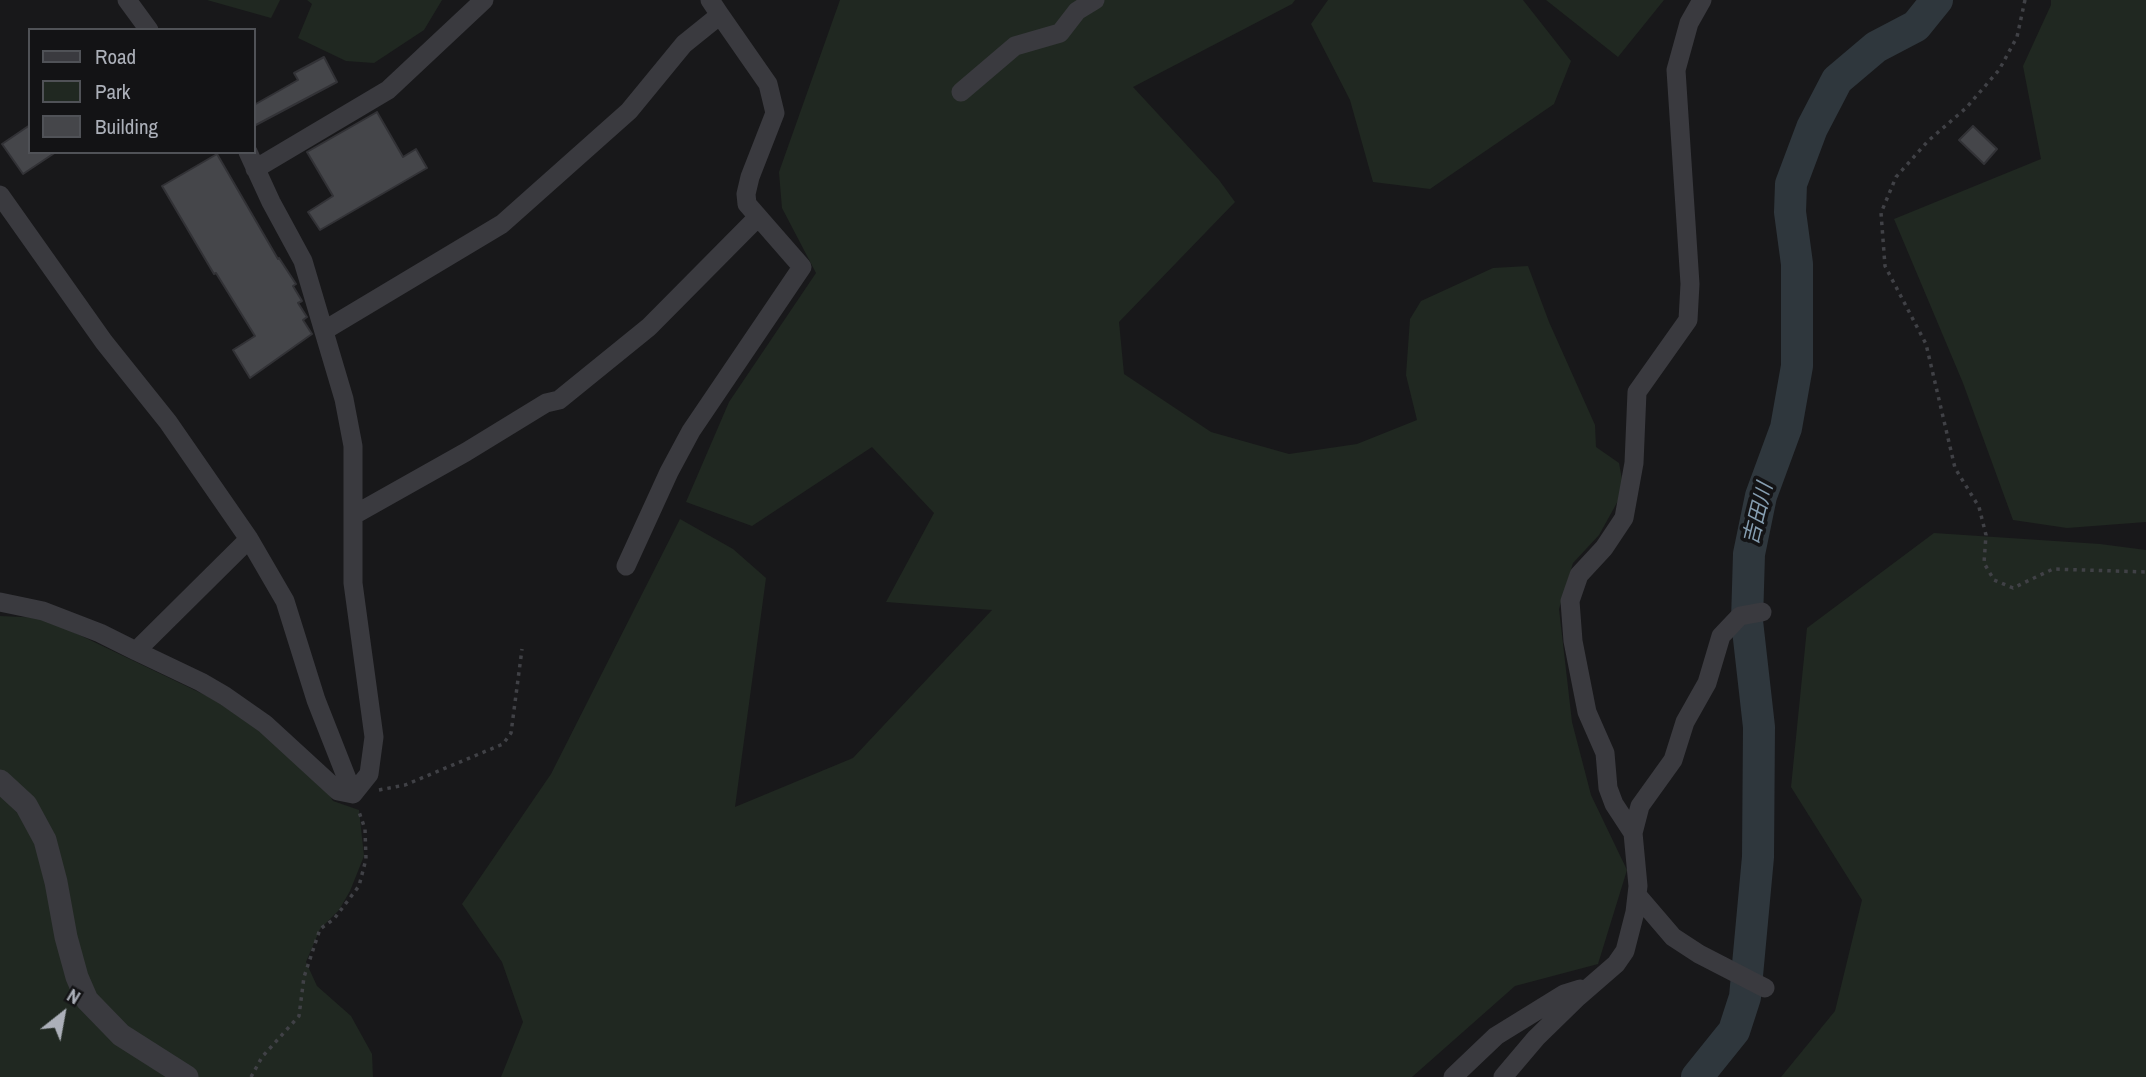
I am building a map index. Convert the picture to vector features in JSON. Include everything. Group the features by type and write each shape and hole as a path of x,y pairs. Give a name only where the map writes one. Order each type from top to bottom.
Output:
{"street":[{"path":"127,0 148,28"},
{"path":"353,794 369,774 374,737 353,583 353,446 344,398 303,261 251,160 388,90 484,0"},
{"path":"961,92 1015,46 1060,33 1076,11 1095,0"},
{"path":"1633,834 1611,796 1605,753 1587,712 1573,641 1570,601 1578,575 1604,548 1624,518 1634,463 1637,392 1688,320 1690,284 1676,70 1686,32 1702,0"},
{"path":"325,330 502,224 629,111 715,7 768,84 775,113 750,177 747,204 802,267 691,431 626,566"},
{"path":"0,195 104,342 168,422 249,539 285,601 316,700 353,794"},
{"path":"354,515 466,453 546,403 559,400 649,327 758,217"},
{"path":"136,652 249,539"},
{"path":"0,601 43,611 100,633 201,682 265,724 338,792 353,794"},
{"path":"1503,1077 1536,1038 1616,964 1625,951 1637,895 1633,834 1640,806 1674,761 1685,722 1707,683 1721,636 1740,616 1762,611"},
{"path":"0,780 26,805 44,839 56,882 66,937 77,977 87,1000 121,1035 187,1077"},
{"path":"1637,895 1673,937 1699,954 1765,988"},
{"path":"1453,1077 1496,1036 1564,995 1591,986"}],"path":[{"path":"2025,0 2017,37 1999,70 1966,108 1928,141 1896,177 1881,213 1885,266 1926,344 1955,468 1979,508 1986,535 1984,563 1994,580 2013,588 2053,569 2146,572"},
{"path":"251,1077 262,1058 299,1016 304,977 320,929 334,919 359,886 366,859 365,829 353,794 405,785 503,744 512,733 522,649"}],"green space":[{"path":"207,0 280,0 271,18"},
{"path":"307,0 442,0 424,30 374,63 346,61 298,38 312,4"},
{"path":"840,0 1295,0 1292,4 1133,87 1219,180 1235,202 1119,322 1124,374 1211,432 1289,454 1357,444 1417,420 1406,375 1410,319 1421,301 1493,268 1528,266 1549,322 1595,425 1596,447 1619,463 1624,490 1599,535 1573,563 1559,609 1572,722 1591,795 1627,870 1598,964 1515,986 1412,1077 501,1077 523,1022 502,962 462,904 551,774 680,519 733,549 766,578 735,807 853,758 992,610 886,602 934,513 872,447 752,526 686,502 729,402 816,273 782,208 779,172"},
{"path":"1328,0 1523,0 1571,61 1554,104 1430,189 1373,182 1350,100 1311,24"},
{"path":"1546,0 1664,0 1618,57"},
{"path":"2051,0 2146,0 2146,522 2067,528 2013,520 1963,383 1894,219 2041,159 2023,66"},
{"path":"1934,533 2100,544 2146,550 2146,1077 1781,1077 1835,1011 1862,900 1791,787 1807,628"},
{"path":"0,616 44,618 207,696 272,735 321,781 333,801 359,810 364,856 350,891 339,910 320,929 306,962 317,986 351,1016 372,1054 373,1077 0,1077"}],"building":[{"path":"324,57 337,82 256,125 256,104 298,80 294,73"},
{"path":"377,112 403,157 416,149 427,168 320,230 308,212 333,196 307,152"},
{"path":"28,126 28,154 53,154 23,174 2,144"},
{"path":"1973,126 1997,149 1984,164 1959,140"},
{"path":"217,154 278,259 296,284 293,286 302,301 298,303 307,317 303,320 312,334 250,378 233,350 255,336 216,273 214,274 162,186"}],"waterway":[{"name":"吉田川","path":"1697,1077 1734,1031 1745,997 1758,857 1759,727 1747,621 1749,554 1761,496 1786,428 1797,366 1797,264 1790,212 1791,184 1812,128 1837,80 1876,47 1916,26 1937,0"}]}
